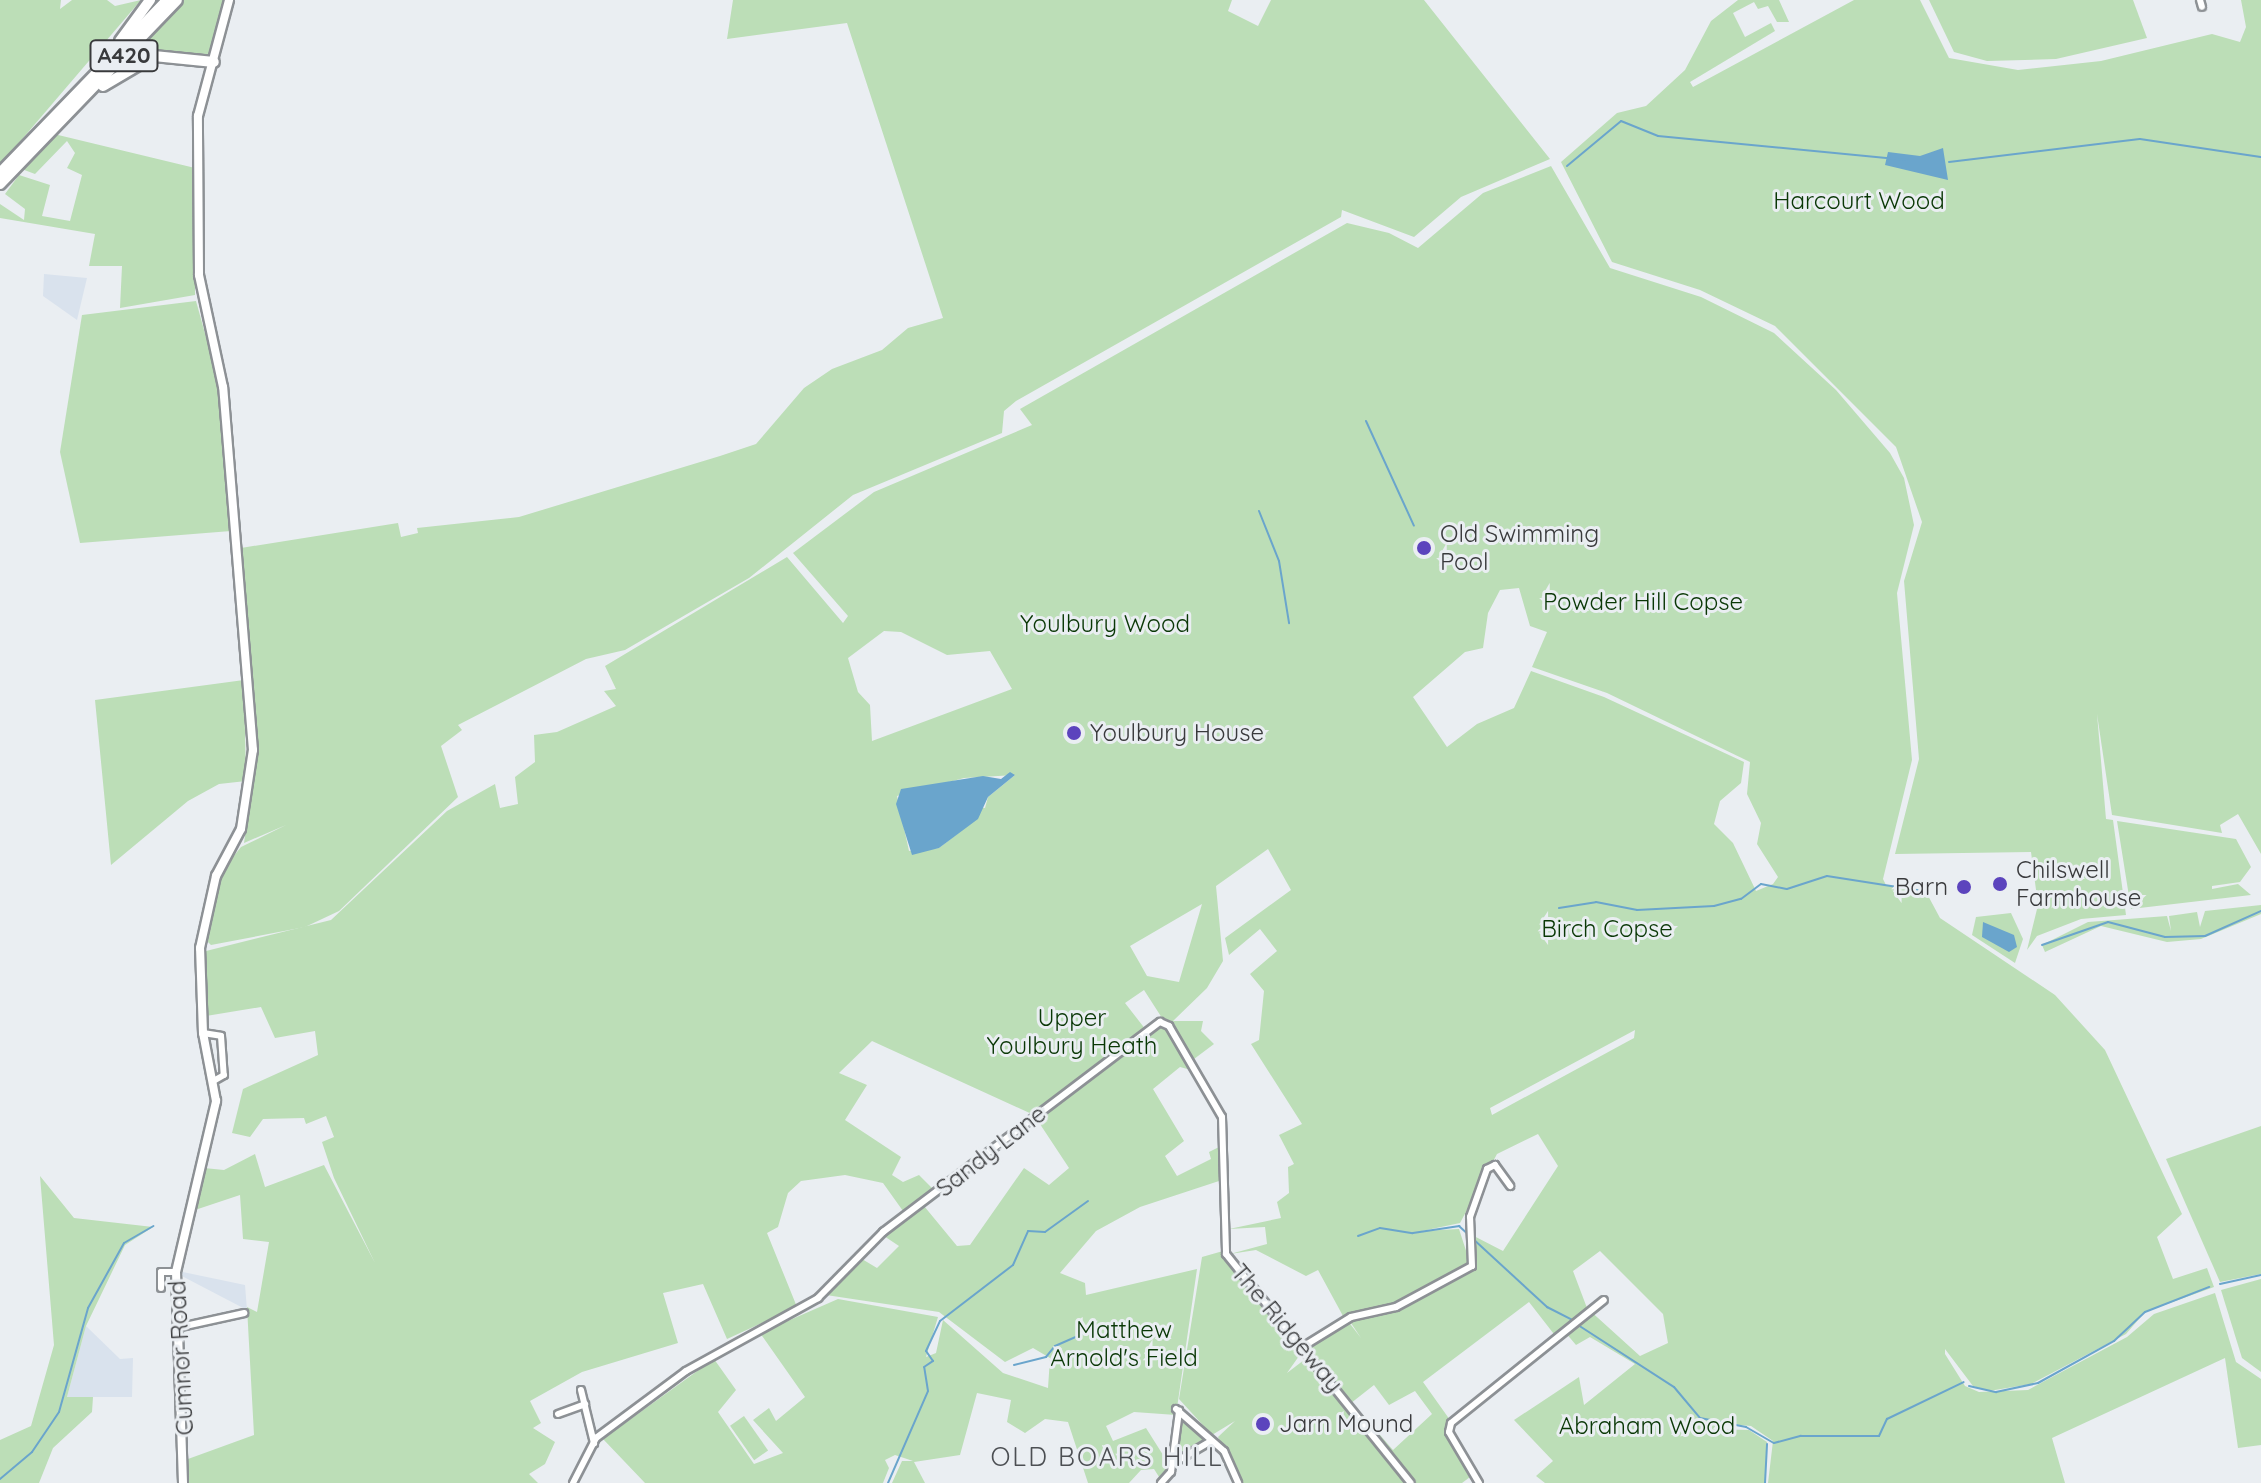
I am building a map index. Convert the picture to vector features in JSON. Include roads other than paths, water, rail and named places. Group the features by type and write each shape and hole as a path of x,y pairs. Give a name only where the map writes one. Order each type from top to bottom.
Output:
{"highway":[{"path":"84,86 150,0"},
{"name":"A420","path":"0,173 167,0"},
{"name":"A420","path":"0,184 177,0"},
{"path":"70,112 140,60 176,54 214,62"}],"main road":[{"path":"213,1081 203,1033 204,923 216,876 241,829 253,750 223,387 199,275 198,116 229,0"},
{"name":"Cumnor Road","path":"183,1483 176,1272 215,1094 213,1081"}],"street":[{"name":"Sandy Lane","path":"594,1443 686,1371 826,1293 883,1232 1166,1023"},
{"name":"The Ridgeway","path":"1166,1023 1222,1117 1226,1254 1304,1346 1411,1483"},
{"path":"203,1033 221,1036 224,1075 213,1081"},
{"path":"1304,1346 1351,1317 1396,1307 1472,1266 1470,1217 1487,1169 1495,1165 1510,1186"},
{"path":"161,1288 161,1272 176,1272"},
{"path":"1479,1483 1449,1432 1451,1423 1604,1300"},
{"path":"176,1328 244,1313"},
{"path":"573,1483 594,1443 581,1390"},
{"path":"558,1414 585,1404"},
{"path":"1161,1483 1172,1464 1178,1410 1224,1451 1238,1483"},
{"path":"1172,1464 1211,1441"}],"water":[{"path":"1943,148 1948,180 1885,165 1888,152 1920,156"},
{"path":"1010,772 1015,775 988,797 978,819 939,848 912,855 896,804 901,789 983,776 1001,779"},
{"path":"1983,922 2014,935 2017,947 2009,952 1982,937"}],"waterway":[{"path":"1567,166 1621,121 1658,136 1907,160"},
{"path":"1949,162 2140,139 2261,157"},
{"path":"1366,421 1414,526"},
{"path":"1259,511 1279,561 1289,623"},
{"path":"1559,908 1596,902 1637,910 1714,906 1741,899 1761,884 1787,889 1827,876 1923,891"},
{"path":"2042,945 2108,922 2165,937 2205,936 2261,911"},
{"path":"888,1483 928,1391 924,1367 933,1361 926,1351 940,1321 1013,1265 1028,1231 1045,1232 1088,1201"},
{"path":"0,1479 32,1452 59,1412 88,1308 124,1243 153,1226"},
{"path":"1358,1236 1380,1228 1413,1233 1459,1226 1547,1307 1574,1321"},
{"path":"2220,1284 2261,1275"},
{"path":"1969,1386 1996,1392 2038,1383 2114,1341 2145,1312 2209,1287"},
{"path":"1014,1365 1046,1357 1055,1346 1103,1325"},
{"path":"1578,1325 1674,1387 1700,1418 1746,1427 1774,1443 1801,1436 1879,1436 1887,1419 1964,1382"},
{"path":"1765,1483 1767,1444"}],"place":[{"name":"Old Swimming Pool","path":"1424,548"},
{"name":"Youlbury House","path":"1074,733"},
{"name":"Chilswell Farmhouse","path":"2000,884"},
{"name":"Barn","path":"1964,887"},
{"name":"Jarn Mound","path":"1263,1424"}],"district":[{"name":"OLD BOARS HILL","path":"1107,1457"}],"park label":[{"name":"Harcourt Wood","path":"1859,201"},
{"name":"Powder Hill Copse","path":"1643,602"},
{"name":"Youlbury Wood","path":"1105,624"},
{"name":"Birch Copse","path":"1607,929"},
{"name":"Upper Youlbury Heath","path":"1072,1032"},
{"name":"Matthew Arnold's Field","path":"1124,1344"},
{"name":"Abraham Wood","path":"1647,1426"}]}
